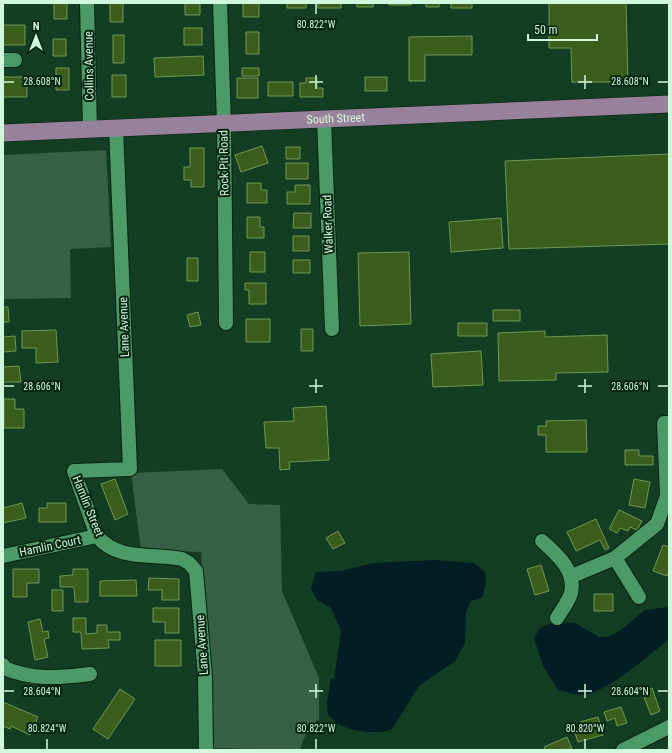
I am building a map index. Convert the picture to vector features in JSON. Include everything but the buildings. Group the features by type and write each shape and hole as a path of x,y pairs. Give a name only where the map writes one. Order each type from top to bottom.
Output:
{"main road":[{"name":"South Street","path":"3,133 669,104"}],"street":[{"name":"Collins Avenue","path":"87,3 90,129"},
{"name":"Rock Pit Road","path":"220,3 224,123 226,323"},
{"name":"Walker Road","path":"324,119 332,329"},
{"name":"Lane Avenue","path":"74,471 130,470 116,128"},
{"path":"572,576 615,558 657,524 667,496 667,423"},
{"name":"Hamlin Street","path":"74,471 97,536 110,547 131,555 171,557"},
{"name":"Hamlin Court","path":"3,556 97,536"},
{"path":"542,541 562,559 572,576 571,594 557,618"},
{"name":"Lane Avenue","path":"171,557 182,559 189,563 196,571 204,676 206,750"},
{"path":"615,558 639,597"},
{"path":"3,665 4,668 21,675 68,677 90,674"},
{"path":"623,750 649,744 669,727"}],"green space":[{"path":"106,150 111,247 70,249 71,298 3,299 3,155"},
{"path":"222,469 249,504 280,505 282,591 319,678 319,719 307,733 300,750 212,748 201,552 141,550 131,473"}],"water":[{"path":"437,560 474,563 485,572 486,584 482,598 471,601 466,611 465,643 455,661 419,686 392,729 380,732 366,732 338,724 328,715 327,702 331,679 334,679 341,631 331,608 317,600 311,588 316,572 341,571 373,563"},
{"path":"669,607 669,639 639,664 614,682 601,689 580,695 558,690 543,666 534,638 540,628 554,622 559,625 561,622 575,623 599,637 607,637 618,632 645,610"}]}
